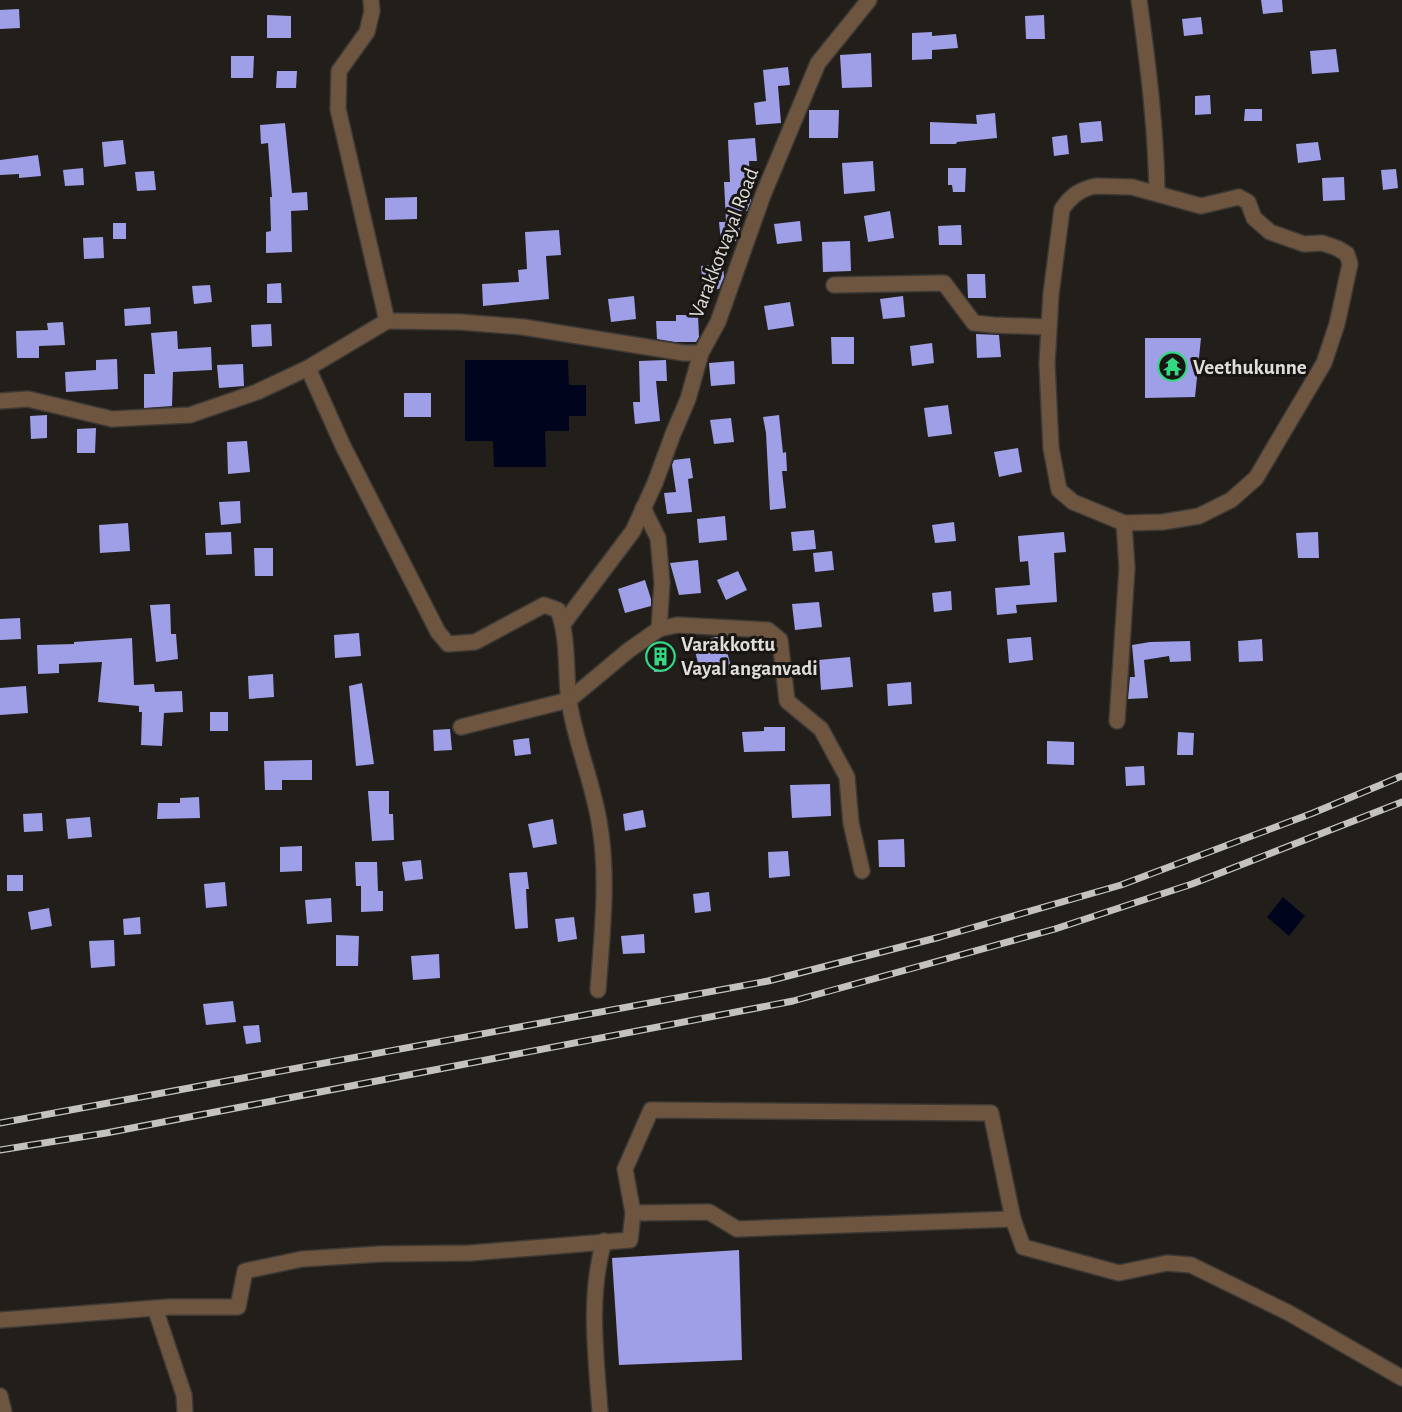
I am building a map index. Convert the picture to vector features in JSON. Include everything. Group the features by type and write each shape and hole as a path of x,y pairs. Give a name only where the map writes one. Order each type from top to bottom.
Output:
{"street":[{"path":"0,401 28,399 112,419 190,415 257,392 308,368 387,321 338,109 339,70 367,32 372,0"},
{"name":"Varakkotvayal Road","path":"387,321 460,322 523,327 684,353 700,352 718,322 763,195 818,63 869,0"},
{"path":"1139,0 1149,74 1157,193"},
{"path":"1096,186 1132,187 1157,193 1201,206 1239,197 1248,202 1254,218 1270,232 1304,244 1322,243 1337,248 1347,254 1350,264 1337,324 1324,363 1256,478 1231,500 1199,516 1164,522 1124,523 1073,502 1059,490 1051,448 1047,363 1051,294 1062,209 1070,198 1083,189 1096,186"},
{"path":"834,285 944,283 974,322 993,326 1049,327"},
{"path":"563,624 633,531 688,399 700,352"},
{"path":"308,368 343,446 438,632 448,644 475,642 544,605 558,610 563,624 569,700 600,823 603,916 597,990"},
{"path":"643,508 658,538 662,583 659,629"},
{"path":"1117,721 1127,568 1124,523"},
{"path":"462,727 569,700 629,650 659,629 677,625 768,630 780,640 787,701 821,729 847,777 851,823 862,871"},
{"path":"0,1320 154,1308 238,1307 245,1271 302,1259 470,1252 630,1240 633,1212 625,1169 651,1110 991,1113 1013,1219 1023,1247 1119,1274 1167,1263 1191,1265 1289,1313 1402,1378"},
{"path":"633,1212 709,1212 737,1229 1013,1219"},
{"path":"600,1412 594,1328 597,1266 604,1242"},
{"path":"154,1308 184,1395 185,1412"},
{"path":"0,1396 4,1412"}],"water":[{"path":"465,360 568,360 569,385 586,385 586,416 569,416 569,431 545,431 546,467 494,467 493,441 465,441"},
{"path":"1283,897 1305,916 1289,936 1267,917"}],"building":[{"path":"1261,0 1282,0 1283,12 1263,14"},
{"path":"19,9 20,28 0,29 0,10"},
{"path":"267,15 291,16 291,38 267,38"},
{"path":"1044,15 1045,39 1026,39 1025,16"},
{"path":"1201,17 1203,34 1184,36 1182,19"},
{"path":"932,32 932,36 956,34 958,48 932,50 932,59 912,60 912,33"},
{"path":"1336,49 1339,72 1312,74 1310,51"},
{"path":"871,53 872,87 842,88 840,55"},
{"path":"231,56 254,56 253,78 231,78"},
{"path":"788,67 790,85 778,86 781,123 756,125 754,103 766,101 763,70"},
{"path":"277,71 297,71 296,88 276,88"},
{"path":"1210,95 1211,114 1195,115 1195,96"},
{"path":"1245,109 1262,109 1262,121 1244,121"},
{"path":"809,110 839,110 838,138 809,138"},
{"path":"995,113 997,138 957,142 956,144 930,144 930,122 977,124 976,115"},
{"path":"1101,121 1103,141 1081,143 1079,123"},
{"path":"285,123 292,193 307,192 308,210 291,211 292,252 266,253 266,232 271,231 270,197 272,197 268,143 261,144 260,125"},
{"path":"1067,135 1069,154 1054,156 1052,137"},
{"path":"755,138 757,161 749,161 751,201 747,211 738,211 740,231 736,241 721,243 719,222 726,222 724,182 730,182 728,140"},
{"path":"123,140 126,164 104,167 102,142"},
{"path":"1318,142 1321,160 1298,163 1296,144"},
{"path":"38,155 41,176 19,178 19,174 0,175 0,160"},
{"path":"873,161 875,191 844,194 842,163"},
{"path":"83,168 84,185 65,186 63,170"},
{"path":"948,168 966,168 965,192 953,192 952,185 948,185"},
{"path":"1396,169 1398,188 1383,190 1381,170"},
{"path":"154,171 156,190 137,191 135,172"},
{"path":"1344,177 1345,200 1323,201 1322,178"},
{"path":"417,197 417,219 385,220 385,198"},
{"path":"890,211 894,238 868,242 864,216"},
{"path":"800,221 802,241 777,244 774,224"},
{"path":"113,223 126,223 126,239 113,239"},
{"path":"961,225 962,245 939,245 938,226"},
{"path":"559,230 561,255 546,256 549,299 483,306 482,284 519,282 518,270 527,269 525,232"},
{"path":"103,237 104,258 84,259 83,238"},
{"path":"850,241 851,271 823,272 822,242"},
{"path":"723,264 724,277 719,289 703,290 701,266"},
{"path":"967,274 985,274 986,298 968,298"},
{"path":"281,283 282,303 267,303 267,284"},
{"path":"210,285 212,302 194,304 192,286"},
{"path":"634,296 636,319 611,322 608,299"},
{"path":"903,296 905,317 883,319 880,299"},
{"path":"790,302 794,326 768,330 764,306"},
{"path":"150,307 151,324 125,326 124,309"},
{"path":"676,315 698,315 699,337 696,342 657,339 656,321 676,321"},
{"path":"63,322 65,345 39,346 39,358 17,358 16,331 48,330 47,323"},
{"path":"271,324 272,346 252,347 251,325"},
{"path":"177,331 178,349 211,347 212,370 173,372 172,406 144,408 144,374 155,374 151,333"},
{"path":"976,334 999,335 1001,357 977,358"},
{"path":"831,337 854,337 854,364 832,364"},
{"name":"Veethukunne","path":"1145,338 1201,338 1195,397 1145,398"},
{"path":"932,343 934,363 912,366 910,346"},
{"path":"117,359 118,389 66,392 65,372 96,370 96,360"},
{"path":"666,360 667,381 656,381 660,421 635,424 633,402 640,402 639,361"},
{"path":"734,361 735,384 711,386 709,363"},
{"path":"243,364 244,386 219,388 217,365"},
{"path":"404,393 431,393 431,417 404,417"},
{"path":"948,405 952,434 928,437 924,408"},
{"path":"47,415 47,438 31,439 30,416"},
{"path":"779,415 783,453 786,452 787,471 782,471 786,508 770,510 763,417"},
{"path":"731,418 734,442 714,444 710,420"},
{"path":"96,428 95,453 77,453 77,429"},
{"path":"247,441 250,472 228,474 227,442"},
{"path":"1018,448 1022,472 999,477 994,452"},
{"path":"690,458 693,478 688,479 692,512 667,514 664,493 676,492 672,465 674,460"},
{"path":"240,501 241,523 221,525 219,502"},
{"path":"725,516 727,540 699,543 697,519"},
{"path":"954,522 956,541 935,543 932,525"},
{"path":"128,523 130,551 100,553 99,525"},
{"path":"814,530 816,549 793,551 791,532"},
{"path":"231,532 232,554 206,555 205,533"},
{"path":"1064,532 1066,552 1054,553 1057,602 1016,605 1017,613 997,615 995,588 1030,585 1028,561 1020,562 1018,536"},
{"path":"1318,532 1319,558 1298,558 1296,533"},
{"path":"254,548 273,548 273,576 255,576"},
{"path":"832,551 834,570 815,572 813,553"},
{"path":"698,560 701,593 679,595 670,563"},
{"path":"738,571 747,590 726,600 717,580"},
{"path":"645,580 651,606 625,613 618,589"},
{"path":"951,591 952,610 934,612 932,593"},
{"path":"819,602 822,627 795,630 792,604"},
{"path":"170,604 171,634 176,634 178,659 156,662 150,605"},
{"path":"20,618 21,639 0,640 0,619"},
{"path":"359,633 361,656 335,658 334,635"},
{"path":"723,637 732,670 702,679 693,643"},
{"path":"1031,637 1033,660 1009,663 1007,639"},
{"path":"132,638 134,685 154,684 155,692 182,691 183,712 164,713 162,746 141,745 142,712 139,712 139,706 98,702 102,662 59,664 59,673 38,674 37,645"},
{"path":"1262,639 1263,661 1239,662 1238,641"},
{"path":"1190,641 1191,661 1170,662 1169,656 1144,660 1148,698 1128,699 1130,677 1135,677 1132,645"},
{"name":"Varakkottu Vayal anganvadi","path":"666,648 670,662 667,662 667,671 654,672 654,664 649,664 649,649"},
{"path":"850,657 853,687 821,690 819,660"},
{"path":"273,674 274,697 249,699 248,676"},
{"path":"911,682 912,704 888,706 887,684"},
{"path":"362,683 374,764 356,766 349,686"},
{"path":"26,686 28,713 0,715 0,688"},
{"path":"210,712 228,712 228,731 210,731"},
{"path":"764,727 785,727 785,751 744,752 742,732 764,731"},
{"path":"450,729 452,750 434,751 433,730"},
{"path":"1178,732 1194,733 1193,755 1177,755"},
{"path":"529,738 531,754 515,756 513,740"},
{"path":"1047,741 1074,742 1074,765 1047,764"},
{"path":"312,760 312,780 282,780 282,790 265,790 264,761"},
{"path":"1144,766 1145,785 1126,786 1125,767"},
{"path":"830,784 831,816 792,818 790,785"},
{"path":"368,791 389,791 389,814 393,814 394,840 372,841"},
{"path":"199,797 200,818 157,819 158,803 180,803 180,798"},
{"path":"643,810 646,827 625,831 623,814"},
{"path":"42,813 43,831 24,832 23,814"},
{"path":"90,817 92,837 68,839 66,819"},
{"path":"553,819 557,844 533,848 528,824"},
{"path":"904,839 905,867 879,867 878,840"},
{"path":"302,846 302,871 280,872 280,847"},
{"path":"788,851 790,876 769,878 768,852"},
{"path":"421,860 423,879 405,881 402,862"},
{"path":"355,862 377,862 378,891 383,891 383,911 361,912 361,886 356,886"},
{"path":"527,872 528,928 515,929 509,873"},
{"path":"7,875 23,875 23,891 7,891"},
{"path":"225,882 227,906 206,908 204,884"},
{"path":"709,892 711,911 695,913 693,894"},
{"path":"331,898 332,922 307,924 305,900"},
{"path":"49,908 52,926 31,930 28,912"},
{"path":"140,917 141,934 124,935 123,919"},
{"path":"574,917 577,939 558,942 555,919"},
{"path":"644,934 645,953 623,954 621,936"},
{"path":"336,935 359,936 358,966 336,966"},
{"path":"114,940 115,966 91,968 89,941"},
{"path":"439,954 440,978 413,980 411,956"},
{"path":"233,1001 236,1022 206,1025 203,1004"},
{"path":"259,1025 261,1042 246,1044 243,1026"},
{"path":"739,1250 742,1360 619,1365 612,1258"}],"railway":[{"path":"0,1123 768,981 940,937 1121,885 1313,813 1402,776"},
{"path":"0,1150 106,1133 793,1001 1055,929 1192,884 1402,802"}],"place":[{"name":"Veethukunne","path":"1172,367"},
{"name":"Varakkottu Vayal anganvadi","path":"660,656"}]}
